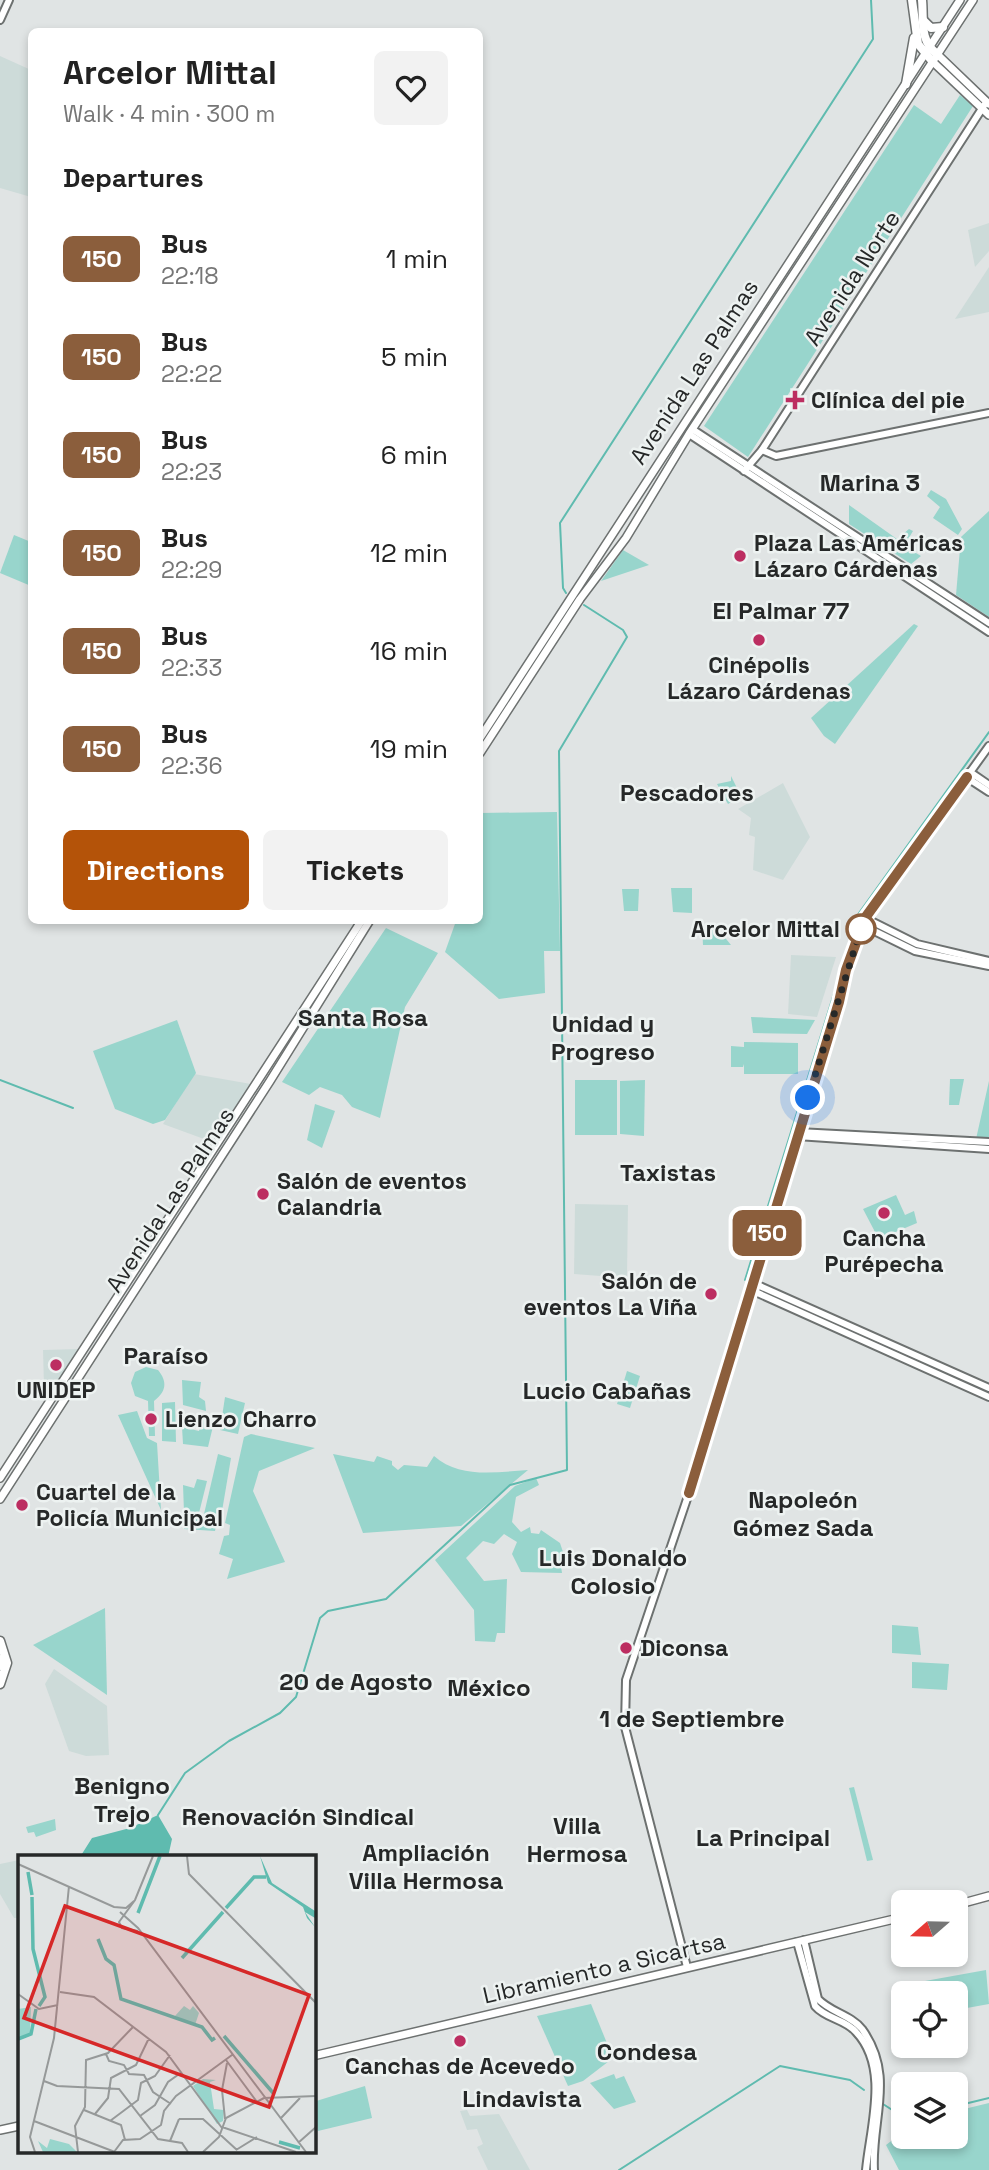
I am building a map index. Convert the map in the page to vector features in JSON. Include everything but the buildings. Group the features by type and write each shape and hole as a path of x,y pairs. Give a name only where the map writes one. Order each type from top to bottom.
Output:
{"highway":[{"path":"912,4 923,4 923,34 931,55 918,44 912,4"},
{"path":"923,20 931,28 943,27"},
{"path":"906,84 914,25"},
{"path":"0,1641 7,1663 0,1684"},
{"path":"0,1659 0,1666"}],"main road":[{"name":"Avenida Las Palmas","path":"483,748 580,599 626,538 931,55 943,27 960,0"},
{"path":"973,0 931,55 986,104 989,115"},
{"name":"Avenida Las Palmas","path":"483,733 906,84 931,55"},
{"name":"Avenida Las Palmas","path":"0,1478 359,924"},
{"name":"Avenida Las Palmas","path":"0,1499 270,1081 368,924"},
{"path":"968,1902 989,1896"},
{"name":"Libramiento a Sicartsa","path":"315,2056 891,1920"}],"street":[{"path":"0,20 9,0"},
{"name":"Avenida Norte","path":"747,469 762,450 986,104"},
{"path":"762,450 776,456 989,412"},
{"path":"691,432 989,632"},
{"path":"747,469 989,624"},
{"path":"687,1967 625,1727 626,1680 689,1493 839,1002 846,970 864,922 989,746"},
{"path":"968,775 989,785"},
{"path":"968,775 989,792"},
{"path":"864,922 916,947 989,964"},
{"path":"798,1134 989,1142"},
{"path":"798,1134 989,1149"},
{"path":"752,1287 989,1388"},
{"path":"752,1287 989,1397"},
{"path":"800,1941 815,2000 823,2014 843,2019 866,2042 882,2087 872,2152 874,2170"},
{"path":"866,2042 876,2083 866,2170"}],"shaded area":[{"path":"0,56 28,69 28,196 0,188"},
{"path":"960,95 973,106 748,457 704,426 914,105 941,124"},
{"path":"989,223 989,251 975,267 968,230"},
{"path":"989,267 989,312 955,319"},
{"path":"931,490 946,499 962,529 958,535 933,518 940,507 927,496"},
{"path":"849,505 897,539 909,529 913,531 904,546 921,556 911,564 849,524"},
{"path":"989,511 989,617 956,595 961,537"},
{"path":"14,535 28,541 28,585 0,573"},
{"path":"623,550 649,565 601,581"},
{"path":"914,624 918,626 835,744 824,736 811,718"},
{"path":"731,776 741,796 728,804 717,784 731,781"},
{"path":"783,783 810,837 783,880 753,870 755,837 749,835 751,818 738,809"},
{"path":"557,812 560,951 544,951 545,993 499,999 445,952 455,924 483,924 483,813"},
{"path":"671,888 692,888 692,913 673,912"},
{"path":"622,889 639,889 638,911 624,911"},
{"path":"702,926 718,929 731,945 703,945"},
{"path":"386,928 438,953 405,1007 380,1118 352,1107 342,1095 320,1087 309,1095 282,1082"},
{"path":"791,955 836,957 817,1017 788,1014"},
{"path":"751,1017 815,1020 807,1034 753,1033"},
{"path":"177,1020 196,1073 165,1120 153,1124 115,1109 93,1051"},
{"path":"744,1042 798,1043 798,1074 744,1074 744,1064 743,1067 731,1067 731,1046 744,1047"},
{"path":"194,1074 251,1084 215,1143 163,1124"},
{"path":"950,1079 964,1079 959,1105 949,1105"},
{"path":"575,1080 617,1080 617,1135 575,1135"},
{"path":"645,1080 644,1136 620,1134 620,1081"},
{"path":"989,1081 989,1140 976,1139"},
{"path":"315,1104 335,1111 322,1148 307,1140"},
{"path":"896,1195 905,1215 914,1211 917,1223 886,1236 888,1244 879,1248 874,1230 863,1209"},
{"path":"575,1204 628,1205 627,1278 574,1274"},
{"name":"UNIDEP","path":"80,1349 56,1388 44,1387 43,1350"},
{"name":"Lienzo Charro","path":"146,1367 158,1370 164,1383 161,1394 154,1401 155,1436 149,1436 148,1401 135,1396 131,1383 135,1372"},
{"path":"627,1371 640,1376 630,1408 617,1404"},
{"path":"182,1380 201,1382 199,1397 205,1401 206,1411 183,1405"},
{"path":"225,1397 245,1403 238,1434 220,1430"},
{"path":"175,1402 176,1442 162,1441 162,1403"},
{"path":"137,1411 147,1438 157,1443 161,1510 118,1415"},
{"path":"203,1416 215,1418 208,1447 183,1444 182,1427 199,1431"},
{"path":"251,1434 315,1448 259,1471 253,1491 285,1562 227,1579 233,1559 219,1554 224,1536 229,1535 230,1525 225,1523 244,1437"},
{"path":"218,1454 231,1458 221,1517 204,1514"},
{"path":"333,1454 374,1462 377,1456 392,1461 392,1465 398,1470 404,1465 427,1467 434,1456 455,1468 467,1471 491,1473 528,1470 461,1526 363,1533"},
{"path":"536,1478 539,1485 516,1497 512,1522 521,1532 530,1527 531,1533 539,1534 541,1530 560,1543 565,1558 560,1560 562,1573 521,1572 512,1554 517,1542 504,1534 494,1544 483,1541 466,1558 484,1581 507,1579 505,1633 497,1633 495,1642 475,1641 474,1610 435,1560 515,1486"},
{"path":"197,1479 207,1481 199,1513 184,1512 183,1485 194,1488"},
{"path":"184,1518 217,1521 215,1531 184,1529"},
{"path":"105,1608 107,1695 33,1645"},
{"path":"892,1625 918,1627 921,1655 892,1653"},
{"path":"912,1662 949,1664 947,1690 912,1688"},
{"path":"54,1669 107,1706 109,1755 86,1756 69,1751 45,1684"},
{"path":"854,1787 873,1860 867,1861 849,1788"},
{"path":"158,1815 172,1839 168,1855 81,1855 92,1838 130,1828"},
{"path":"55,1819 56,1830 36,1837 34,1832 28,1833 26,1827"},
{"path":"18,1860 18,1918 14,1918 0,1894 0,1864"},
{"path":"986,1970 989,2004 968,2008 968,1981 925,1981"},
{"path":"591,2004 613,2058 583,2081 568,2086 537,2016"},
{"path":"614,2074 616,2079 624,2076 636,2102 614,2109 590,2083"},
{"path":"365,2086 372,2118 318,2131 315,2101"},
{"path":"989,2103 989,2170 899,2170 886,2145 891,2141 891,2149 968,2149 968,2108"},
{"path":"467,2110 470,2116 499,2114 530,2170 488,2170 477,2147 483,2144 477,2129 467,2130 460,2111"}],"waterway":[{"path":"566,593 563,588 560,523 873,39 871,0"},
{"path":"158,1815 185,1773 229,1741 280,1713 296,1697 320,1618 328,1611 386,1599 510,1485 567,1470 559,751 627,637 623,630 584,605"},
{"path":"745,1280 859,913 989,732"},
{"path":"0,1080 73,1108"},
{"path":"619,2170 780,2066 850,2080 864,2090"},
{"path":"968,2103 989,2098"},
{"path":"883,2104 891,2109"}],"bus line":[{"name":"150","path":"689,1493 773,1210 839,1002 846,970 864,920 967,777"}],"place":[{"name":"Clínica del pie","path":"795,400"},
{"name":"Plaza Las Américas Lázaro Cárdenas","path":"740,556"},
{"name":"Cinépolis Lázaro Cárdenas","path":"759,640"},
{"name":"Arcelor Mittal","path":"861,929"},
{"name":"Salón de eventos Calandria","path":"263,1194"},
{"name":"Cancha Purépecha","path":"884,1213"},
{"name":"Salón de eventos La Viña","path":"711,1294"},
{"name":"UNIDEP","path":"56,1365"},
{"name":"Lienzo Charro","path":"151,1419"},
{"name":"Cuartel de la Policía Municipal","path":"22,1505"},
{"name":"Diconsa","path":"626,1648"},
{"name":"Canchas de Acevedo","path":"460,2041"}],"district":[{"name":"Marina 3","path":"870,482"},
{"name":"El Palmar 77","path":"781,610"},
{"name":"Pescadores","path":"687,792"},
{"name":"Santa Rosa","path":"363,1017"},
{"name":"Unidad y Progreso","path":"603,1037"},
{"name":"Taxistas","path":"668,1172"},
{"name":"Paraíso","path":"166,1355"},
{"name":"Lucio Cabañas","path":"607,1390"},
{"name":"Napoleón Gómez Sada","path":"803,1513"},
{"name":"Luis Donaldo Colosio","path":"613,1571"},
{"name":"20 de Agosto","path":"356,1681"},
{"name":"México","path":"489,1687"},
{"name":"1 de Septiembre","path":"692,1718"},
{"name":"Benigno Trejo","path":"122,1799"},
{"name":"Renovación Sindical","path":"298,1816"},
{"name":"La Principal","path":"763,1837"},
{"name":"Villa Hermosa","path":"577,1839"},
{"name":"Ampliación Villa Hermosa","path":"426,1866"},
{"name":"Condesa","path":"647,2051"},
{"name":"Lindavista","path":"522,2098"}],"route":[{"path":"808,1098 862,925 861,929"}]}
